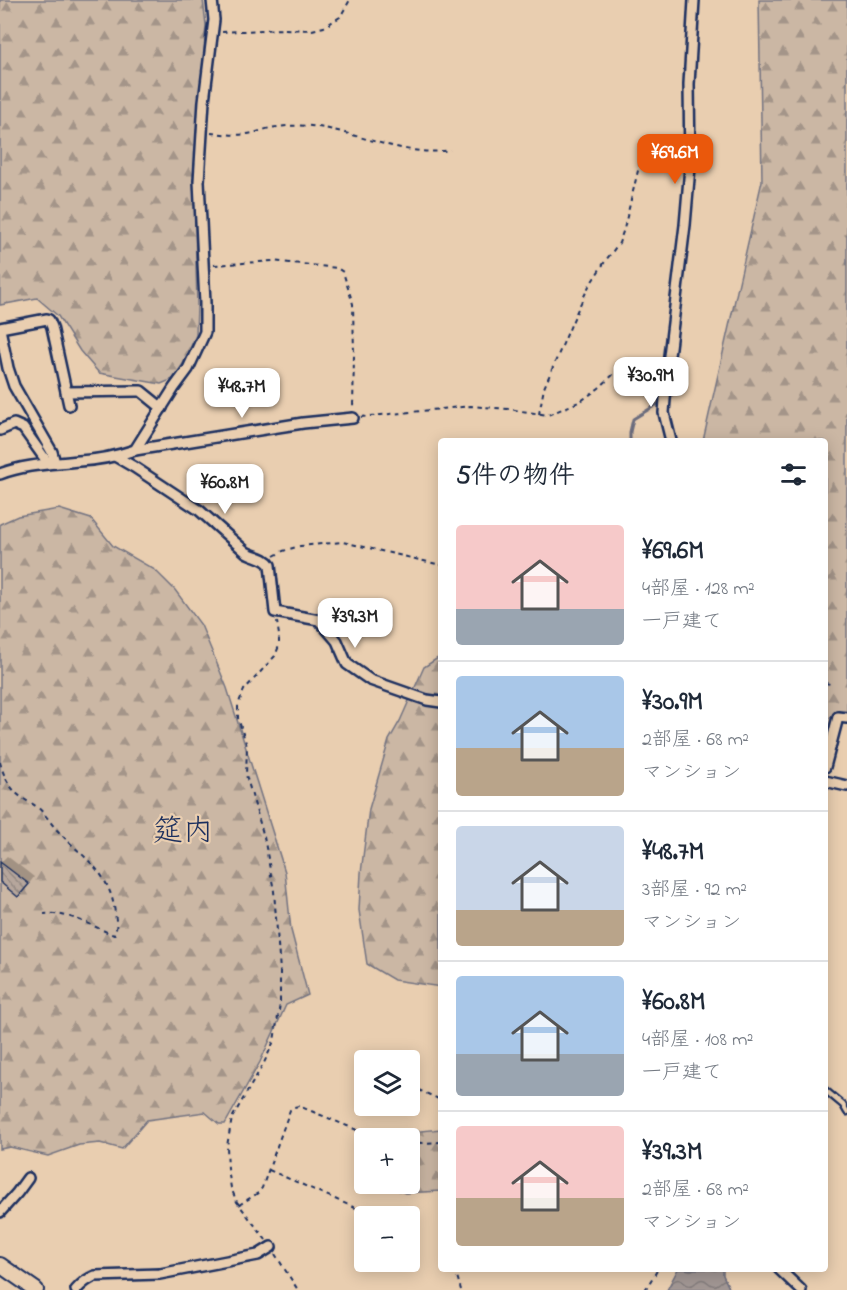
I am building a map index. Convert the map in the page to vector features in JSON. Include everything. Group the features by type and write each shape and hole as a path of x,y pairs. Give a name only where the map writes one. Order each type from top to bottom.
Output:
{"main road":[{"path":"0,1264 36,1290"}],"street":[{"path":"135,450 188,369 205,332 199,180 204,101 214,20 212,0"},
{"path":"670,438 664,413 685,225 691,145 690,84 694,0"},
{"path":"51,463 52,453 14,386 0,329 49,320 69,405"},
{"path":"66,392 141,391 162,408"},
{"path":"0,474 28,466 82,461 115,456 135,450 303,423 352,418"},
{"path":"1,426 14,424 23,428 51,463"},
{"path":"115,456 199,510 246,552 266,560 270,565 275,612 319,621 337,641 347,664 370,680 438,702"},
{"path":"828,755 838,717 847,718"},
{"path":"828,782 847,786"},
{"path":"0,1212 28,1178"},
{"path":"75,1290 89,1278 95,1276 160,1274 258,1255 271,1247"},
{"path":"782,1272 801,1290"}],"lane":[{"path":"828,1092 843,1105 847,1112"}],"path":[{"path":"213,33 283,29 312,30 324,27 340,16 350,0"},
{"path":"202,132 246,135 287,126 308,126 326,128 422,152 436,153 450,150"},
{"path":"539,414 544,388 581,303 589,286 619,243 642,154 650,144 691,145"},
{"path":"203,266 273,261 337,268 344,272 353,304 352,418 471,406 548,415 581,402 616,372 631,368 667,372"},
{"path":"266,560 283,551 300,546 343,542 438,563"},
{"path":"275,612 279,646 275,656 244,690 238,705 238,718 247,746 246,775 264,837 274,891 280,1004 274,1041 232,1118 227,1146 231,1188 239,1205 260,1231 298,1290"},
{"path":"0,762 9,784 19,796 39,808 69,843 100,872 110,887 114,899 117,929 114,935 67,915 44,914"},
{"path":"420,1091 438,1099"},
{"path":"239,1205 262,1188 290,1110 294,1107 299,1106 354,1129"},
{"path":"420,1143 438,1142"},
{"path":"269,1170 354,1207"},
{"path":"456,1272 461,1290"},
{"path":"645,1290 656,1272"}],"green space":[{"path":"0,0 203,0 206,25 194,181 196,335 183,364 173,379 161,384 99,373 80,351 58,316 37,298 0,305"},
{"path":"759,0 847,0 847,713 828,718 828,438 704,438 762,181"},
{"path":"59,509 91,519 113,546 155,570 175,590 201,625 227,688 285,872 291,930 308,995 286,1005 260,1062 225,1124 219,1124 205,1112 147,1120 122,1149 100,1143 79,1145 48,1156 10,1147 0,1149 0,524 18,516"},
{"path":"438,658 438,987 394,980 367,964 359,910 369,809 389,740 424,667"},
{"path":"438,1129 438,1191 420,1192 420,1131"}],"water":[{"path":"676,1272 723,1272 730,1290 667,1290"}],"building":[{"path":"0,862 29,884 18,897 0,882"}],"waterway":[{"path":"681,293 684,267"},
{"path":"630,438 633,419 661,402"}],"district":[{"name":"筵内","path":"183,830"}]}
